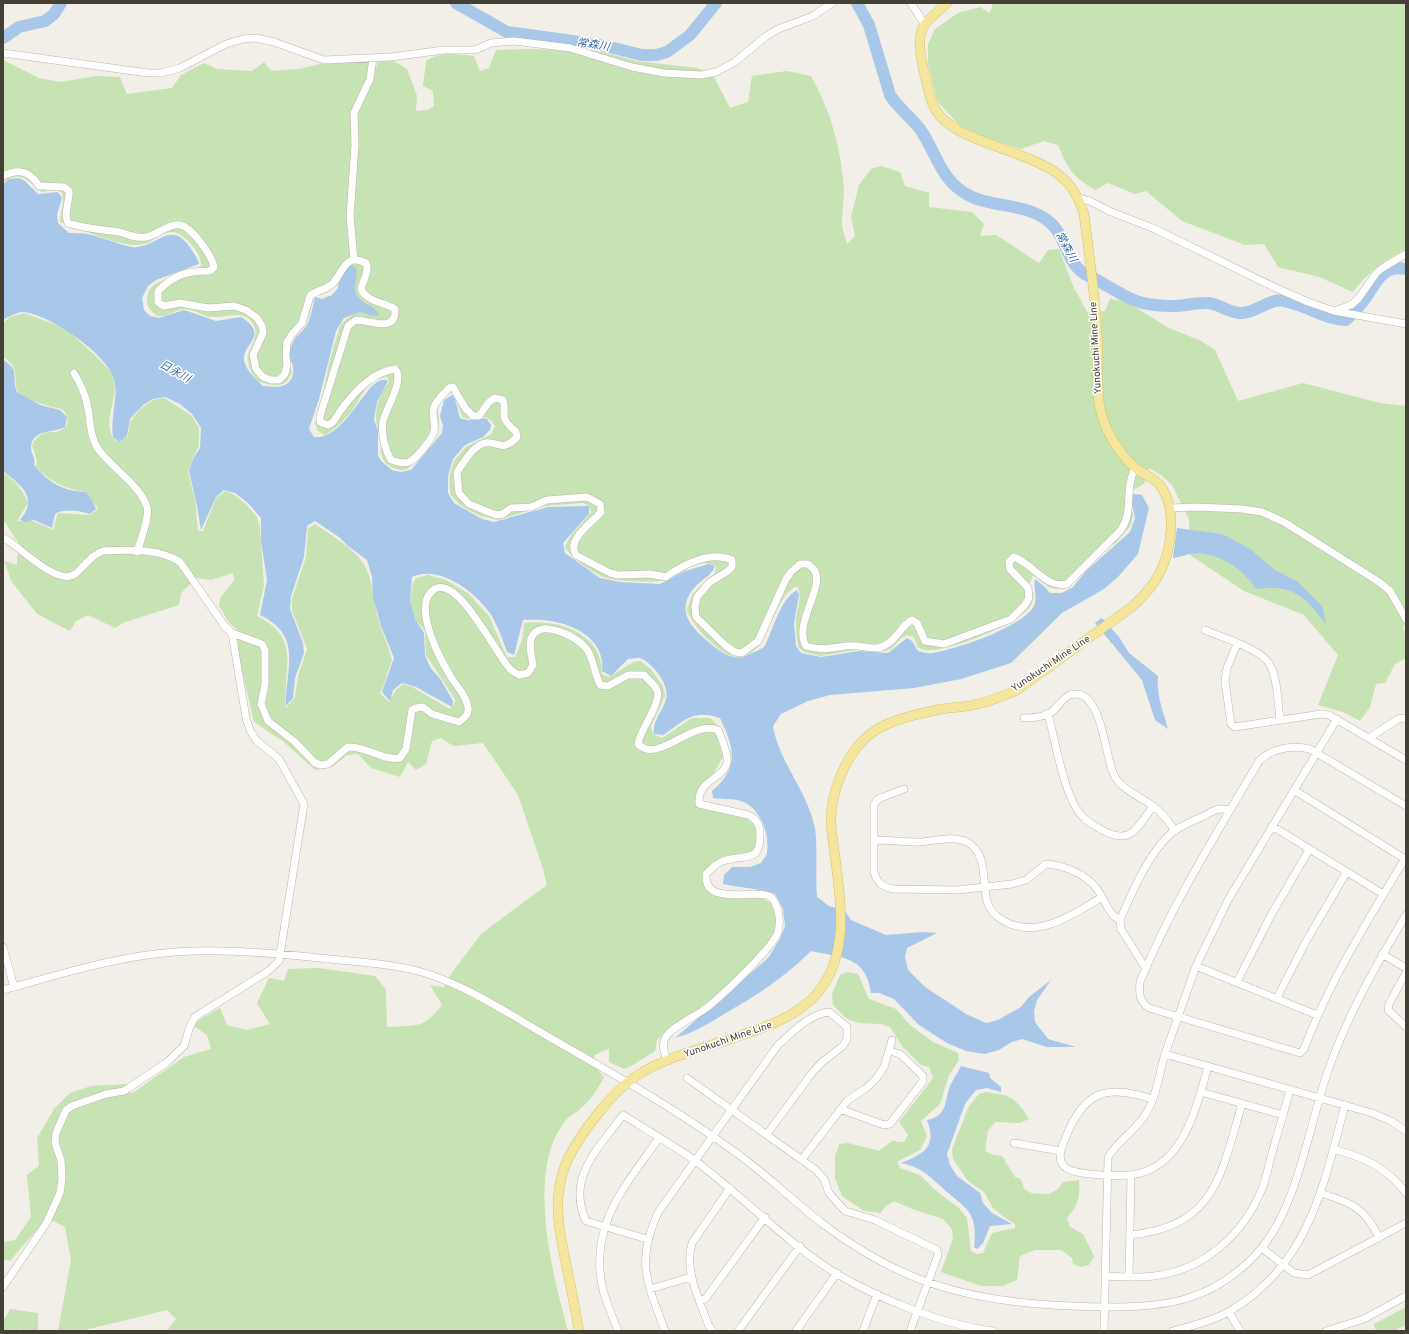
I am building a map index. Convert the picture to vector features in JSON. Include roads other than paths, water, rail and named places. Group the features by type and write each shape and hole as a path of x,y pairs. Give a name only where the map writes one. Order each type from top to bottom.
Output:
{"main road":[{"path":"925,25 947,3"},
{"name":"Yunokuchi Mine Line","path":"579,1331 560,1230 558,1201 560,1183 567,1161 580,1137 628,1081 650,1068 773,1024 799,1010 818,992 827,979 835,962 840,940 841,905 831,823 833,801 839,778 859,744 875,730 893,722 938,709 973,705 995,699 1017,690 1117,618 1147,592 1164,564 1169,545 1170,519 1170,508 1165,494 1159,484 1135,468 1120,451 1107,429 1100,408 1098,331 1084,214 1078,198 1067,182 1042,164 966,134 951,126 942,117 934,107 923,66 920,36 925,25"}],"street":[{"path":"3,53 148,73 161,73 180,68 226,44 243,39 256,38 274,42 324,60 373,58 444,50 475,50 491,43 514,41 570,48 632,67 664,74 702,76 716,72 735,62 765,37 778,29 813,16 832,3"},
{"path":"911,3 925,25"},
{"path":"354,260 350,216 355,145 354,113 370,79 373,58"},
{"path":"3,176 20,171 27,172 40,186 64,186 69,191 70,198 65,210 65,217 68,223 78,227 98,228 141,237 146,237 173,226 180,225 187,229 210,256 214,267 210,271 181,274 168,281 158,291 158,302 164,306 180,303 208,308 234,306 246,310 257,318 262,326 262,333 252,355 256,368 263,377 272,380 280,380 285,374 287,365 287,342 302,323 310,296 334,282 342,268 354,260 366,263 368,267 361,289 363,294 369,299 386,303 395,309 396,315 392,322 385,325 364,320 356,320 348,326 320,416 320,422 328,425 333,422 367,382 386,370 395,369 398,376 398,383 387,408 383,423 384,438 386,451 391,460 400,463 409,462 417,456 434,433 435,424 433,411 435,405 449,388 454,388 466,408 473,416 478,416 494,398 502,400 506,407 504,416 516,432 517,437 510,445 501,446 489,443 482,444 472,452 457,472 459,494 469,504 496,515 503,514 510,508 531,506 547,500 587,497 600,504 601,512 579,535 575,542 574,551 576,555 610,573 618,575 650,574 666,577 688,562 714,557 726,557 732,560 732,567 710,582 697,597 695,607 696,617 726,646 735,652 742,652 758,641 786,579 800,564 808,564 815,571 816,580 802,641 806,646 818,650 859,646 869,649 880,648 890,643 906,623 912,620 917,623 925,641 944,644 1011,619 1025,605 1029,598 1028,588 1010,569 1009,562 1014,557 1023,561 1048,582 1058,586 1067,584 1121,530 1126,522 1128,486 1135,468"},
{"path":"1078,198 1090,201 1109,211 1155,229 1296,297 1334,311 1406,324"},
{"path":"1334,311 1351,305 1358,299 1377,272 1406,254"},
{"path":"74,373 80,382 87,404 91,433 98,448 136,489 147,507 148,514 137,552"},
{"path":"1170,508 1196,507 1242,509 1262,512 1284,522 1379,582 1390,591 1406,618"},
{"path":"3,538 52,573 61,577 74,575 96,554 113,551 161,553 171,556 180,562 226,628 232,633 262,644 265,650 266,659 265,685 261,704 263,712 268,721 295,742 314,762 320,765 328,764 348,747 356,746 386,757 400,758 406,749 412,710 416,708 423,707 432,714 459,722 467,716 469,710 466,699 451,677 438,653 425,613 426,597 432,590 442,588 452,591 468,608 482,625 511,670 519,675 528,673 533,665 530,646 532,636 538,630 549,629 560,631 584,645 590,653 594,674 600,685 608,686 628,675 644,675 656,689 658,696 639,736 638,744 643,749 651,750 661,748 702,728 711,727 718,730 727,757 726,766 722,772 703,786 699,795 699,804 748,815 755,818 759,827 760,844 758,851 752,856 724,861 715,866 706,874 706,882 711,889 726,894 740,896 759,894 770,896 775,902 780,919 777,933 760,957 704,1010 668,1033 664,1042 663,1051 668,1061"},
{"path":"1205,630 1255,651 1265,657 1271,666 1280,720"},
{"path":"3,1287 47,1222 60,1193 62,1179 61,1160 55,1143 56,1133 66,1110 72,1106 106,1094 124,1091 166,1063 184,1046 190,1026 195,1017 267,972 279,961 304,804 279,759 256,740 250,730 246,718 232,633"},
{"path":"1238,644 1227,668 1225,681 1232,724 1235,727 1321,714 1337,719 1406,760"},
{"path":"1024,718 1032,718 1053,711 1066,696 1076,694 1085,696 1094,706 1112,772 1128,791 1152,806 1168,821 1175,831"},
{"path":"1046,714 1049,718 1068,795 1084,818 1112,836 1130,836 1152,806"},
{"path":"1369,738 1398,719 1406,718"},
{"path":"1104,1331 1108,1157 1144,1117 1152,1099 1177,1017 1196,966 1228,900 1337,719"},
{"path":"1294,790 1406,858 1354,942 1317,1015 1304,1049 1300,1053 1149,1008 1142,1003 1139,994 1140,982 1202,856 1259,761 1265,754 1292,747 1310,748 1406,806"},
{"path":"904,789 878,799 874,805 874,872 877,881 883,887 894,889 944,890 985,888 1026,880 1046,864 1055,864 1086,878 1096,887 1114,918 1120,920"},
{"path":"1146,969 1121,929 1120,920 1152,856 1163,842 1175,831 1221,808 1230,810"},
{"path":"1272,826 1346,873 1383,894"},
{"path":"874,840 919,842 947,838 959,839 969,843 978,853 982,863 987,901 990,910 1010,924 1024,927 1051,924 1069,917 1102,897"},
{"path":"1237,982 1270,917 1309,850"},
{"path":"1277,998 1308,938 1346,873"},
{"path":"3,990 96,964 149,954 202,950 280,954 402,967 430,975 481,996 628,1081 736,1153 826,1226 865,1252 928,1282 995,1299 1033,1305 1141,1307 1169,1304 1197,1296 1225,1281 1241,1269 1262,1248 1290,1196 1320,1097 1341,1036 1382,954 1406,915"},
{"path":"3,947 14,987"},
{"path":"1382,954 1406,968"},
{"path":"1196,966 1317,1015"},
{"path":"1406,973 1389,1004 1388,1010 1406,1026"},
{"path":"665,1331 645,1273 644,1256 647,1239 660,1212 778,1045 802,1024 820,1013 829,1012 847,1027 847,1039 843,1046 822,1062 812,1072 767,1134"},
{"path":"802,1159 848,1100 865,1089 876,1079 884,1067 890,1051 892,1040"},
{"path":"840,1109 884,1126 890,1124 923,1081 923,1076 900,1054 890,1051"},
{"path":"1165,1054 1372,1113 1391,1121 1406,1131"},
{"path":"1152,1099 1131,1092 1118,1091 1104,1093 1091,1099 1081,1108 1073,1119 1061,1151 1061,1164 1065,1168 1087,1174 1107,1175 1131,1175 1145,1172 1159,1165 1171,1154 1184,1137 1201,1092 1208,1067"},
{"path":"688,1078 802,1159 824,1179 829,1193 845,1211 875,1220 937,1250 938,1255 910,1331"},
{"path":"1105,1276 1154,1276 1180,1270 1202,1260 1223,1246 1239,1229 1257,1201 1263,1188 1290,1090"},
{"path":"1201,1092 1283,1115"},
{"path":"1130,1235 1150,1233 1168,1228 1186,1220 1200,1207 1219,1179 1242,1104"},
{"path":"1172,1331 1201,1323 1229,1312 1257,1292 1283,1266 1306,1232 1334,1149 1345,1105"},
{"path":"647,1239 586,1221 583,1215 580,1182 585,1166 623,1115 696,1162 800,1246 837,1273 877,1294 918,1311 953,1323 990,1331"},
{"path":"618,1331 604,1291 600,1268 600,1244 617,1197 659,1138"},
{"path":"1014,1143 1061,1151"},
{"path":"1334,1149 1355,1155 1374,1164 1389,1174 1406,1193"},
{"path":"1130,1277 1131,1175"},
{"path":"712,1331 691,1277 689,1253 692,1242 730,1188"},
{"path":"1320,1193 1343,1200 1356,1206 1373,1224 1379,1238"},
{"path":"700,1301 706,1298 765,1217"},
{"path":"1262,1248 1283,1266 1294,1273 1308,1275 1406,1223"},
{"path":"738,1331 800,1246"},
{"path":"796,1331 837,1273"},
{"path":"650,1289 691,1277"},
{"path":"863,1331 877,1294"},
{"path":"1326,1331 1364,1319 1406,1296"},
{"path":"1229,1312 1240,1331"},
{"path":"950,1331 953,1323"}],"water":[{"name":"日永川","path":"19,178 25,181 38,194 58,192 62,198 57,215 58,223 69,233 87,234 132,247 140,247 168,235 175,235 182,238 192,250 199,264 156,280 148,286 142,298 144,310 150,316 159,318 184,310 216,321 241,317 250,324 254,330 254,336 244,357 245,364 250,373 263,386 274,387 288,383 293,374 293,367 289,356 292,343 308,322 315,297 322,299 332,295 338,288 340,278 351,265 356,267 356,293 360,300 374,308 379,315 374,316 360,312 344,318 336,331 319,399 309,429 314,437 326,435 337,428 373,386 380,380 388,381 377,402 374,420 378,430 378,455 381,461 392,470 401,472 411,470 442,433 443,426 440,416 444,400 452,395 455,399 460,418 467,420 487,419 491,425 490,430 483,437 465,445 453,459 448,476 448,493 454,503 482,519 494,522 548,507 589,506 589,514 563,543 565,553 600,578 620,582 660,584 685,571 709,564 715,566 711,573 694,588 689,596 686,603 687,616 694,628 699,633 720,651 732,657 744,657 764,647 783,604 787,598 797,590 799,595 794,623 796,646 801,653 821,657 859,651 888,653 907,638 912,641 918,651 931,653 944,651 988,636 1016,622 1027,614 1034,606 1036,600 1035,579 1050,593 1062,593 1073,587 1086,571 1130,532 1135,518 1132,504 1133,494 1142,495 1149,508 1138,554 1118,577 1104,589 1062,613 1011,663 961,679 914,688 830,695 808,701 781,714 773,726 781,752 806,802 815,829 817,897 829,906 845,911 851,920 886,935 923,932 937,933 907,948 905,957 908,970 925,987 966,1014 986,1023 998,1020 1021,1007 1029,997 1051,980 1037,1000 1034,1011 1035,1022 1048,1039 1076,1047 1047,1047 1022,1039 1012,1042 999,1050 985,1054 966,1051 947,1043 919,1025 894,999 879,993 871,993 864,972 858,965 842,958 811,951 780,978 759,993 700,1028 675,1038 768,958 780,939 785,926 783,909 775,894 762,890 723,884 724,875 732,867 750,867 761,863 767,853 768,846 762,822 754,809 748,804 738,800 713,798 712,791 727,774 731,765 732,757 729,738 720,718 696,715 663,735 654,734 656,720 665,704 667,693 663,681 655,669 645,661 639,658 628,659 611,676 602,671 601,657 596,646 588,636 563,624 536,619 523,620 514,655 507,652 493,618 487,609 469,591 446,578 423,574 412,577 410,601 415,619 424,633 425,655 430,667 441,680 453,701 452,707 416,687 402,683 393,690 390,701 382,692 394,658 381,626 373,597 372,577 367,560 348,546 339,537 315,521 307,526 304,557 291,596 290,609 303,643 304,653 295,678 293,698 286,706 289,666 287,643 282,633 274,623 260,615 267,580 261,541 261,518 248,503 235,493 224,490 216,497 201,530 189,471 193,459 200,448 201,428 192,414 180,404 165,397 153,399 143,405 130,419 127,436 119,442 113,437 112,430 116,393 114,379 109,369 100,358 89,347 61,327 34,314 21,312 3,320 3,184 9,179"},
{"path":"3,359 14,371 17,392 40,405 60,410 67,417 65,427 39,434 32,441 31,447 34,465 45,477 57,485 70,490 86,492 96,509 90,514 72,511 59,512 55,514 52,528 34,520 25,522 20,520 28,505 28,499 25,492 16,481 3,471"},
{"path":"1177,528 1222,534 1250,549 1275,570 1298,582 1322,606 1326,624 1311,606 1297,594 1280,588 1256,589 1245,575 1231,564 1223,560 1207,554 1198,553 1173,558"},
{"path":"1102,618 1119,637 1129,653 1158,676 1159,696 1168,729 1155,720 1142,680 1095,623"},
{"path":"961,1066 989,1073 990,1078 1001,1087 1001,1092 987,1088 976,1090 965,1104 947,1154 950,1165 957,1176 980,1193 983,1203 992,1213 1012,1224 990,1226 983,1243 977,1249 974,1247 974,1224 967,1210 925,1173 913,1166 901,1163 917,1156 927,1148 931,1137 927,1120 934,1118 942,1112 950,1086"}],"waterway":[{"name":"常森川","path":"3,38 19,27 45,21 54,14 61,3"},
{"name":"常森川","path":"456,3 507,32 601,45 642,55 656,55 667,52 690,35 716,3"},
{"name":"常森川","path":"857,3 869,25 890,95 920,129 946,176 953,184 961,191 972,197 990,203 1027,210 1044,218 1057,230 1077,267 1085,274 1130,299 1147,304 1174,306 1208,303 1238,313 1248,312 1274,301 1285,301 1322,315 1346,320 1365,299 1376,281 1385,272 1391,269 1406,269"}]}
